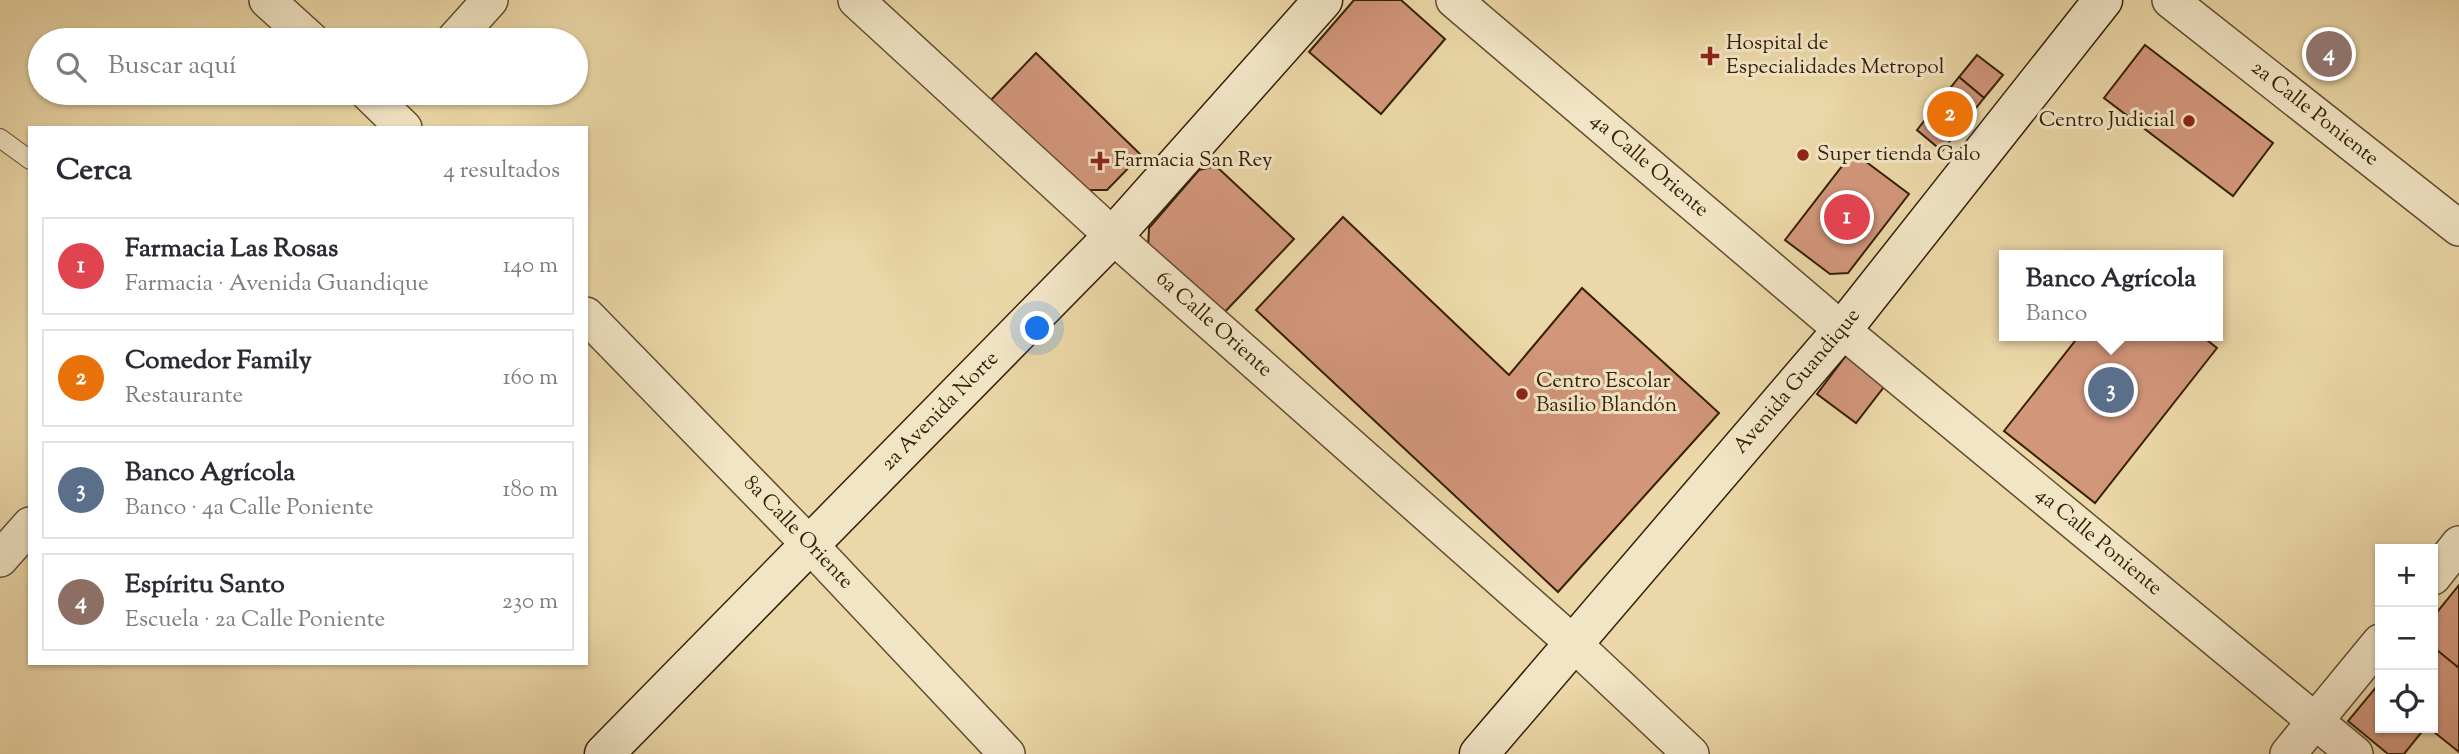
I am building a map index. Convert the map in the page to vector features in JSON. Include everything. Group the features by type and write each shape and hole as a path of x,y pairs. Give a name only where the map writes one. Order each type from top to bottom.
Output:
{"street":[{"path":"267,0 298,28"},
{"path":"465,28 490,0"},
{"name":"6a Calle Oriente","path":"856,0 1114,236 1574,645 1691,754"},
{"name":"2a Avenida Norte","path":"604,754 1114,236 1323,0"},
{"name":"4a Calle Oriente","path":"1454,0 1842,330"},
{"name":"Avenida Guandique","path":"1479,754 1842,330 2103,0"},
{"name":"2a Calle Poniente","path":"2170,0 2459,228"},
{"name":"8a Calle Oriente","path":"588,317 810,545 1007,754"},
{"name":"4a Calle Poniente","path":"1842,330 2355,754"},
{"path":"0,559 28,527"},
{"path":"2438,571 2459,544"},
{"path":"2288,754 2375,648"}],"lane":[{"path":"0,138 28,159"}],"building":[{"path":"1354,0 1401,0 1445,39 1381,114 1309,52"},
{"name":"Centro Judicial","path":"2145,45 2273,143 2233,196 2104,98"},
{"path":"1036,53 1141,155 1107,190 1083,190 991,100"},
{"path":"1977,55 2003,75 1984,98 1959,77"},
{"path":"1959,77 1984,98 1942,151 1917,130"},
{"path":"1853,152 1909,194 1848,273 1830,274 1785,240"},
{"path":"1216,166 1294,239 1220,317 1148,249 1149,228 1199,170"},
{"name":"Centro Escolar Basilio Blandón","path":"1343,217 1509,375 1582,288 1719,413 1558,592 1256,310"},
{"path":"2075,341 2208,341 2217,348 2095,503 2004,431"},
{"path":"1848,353 1887,383 1856,423 1817,394"},
{"path":"2459,585 2457,667 2438,651 2438,611"},
{"path":"2438,651 2459,668 2459,752 2435,733 2438,733"},
{"path":"2375,688 2375,733 2421,733 2404,754 2388,754 2348,721"}],"place":[{"name":"Espíritu Santo","path":"2329,54"},
{"name":"Hospital de Especialidades Metropol","path":"1710,56"},
{"name":"Comedor Family","path":"1950,114"},
{"name":"Centro Judicial","path":"2189,121"},
{"name":"Super tienda Galo","path":"1803,155"},
{"name":"Farmacia San Rey","path":"1100,161"},
{"name":"Farmacia Las Rosas","path":"1847,217"},
{"name":"Banco Agrícola","path":"2111,390"},
{"name":"Centro Escolar Basilio Blandón","path":"1522,394"}]}
